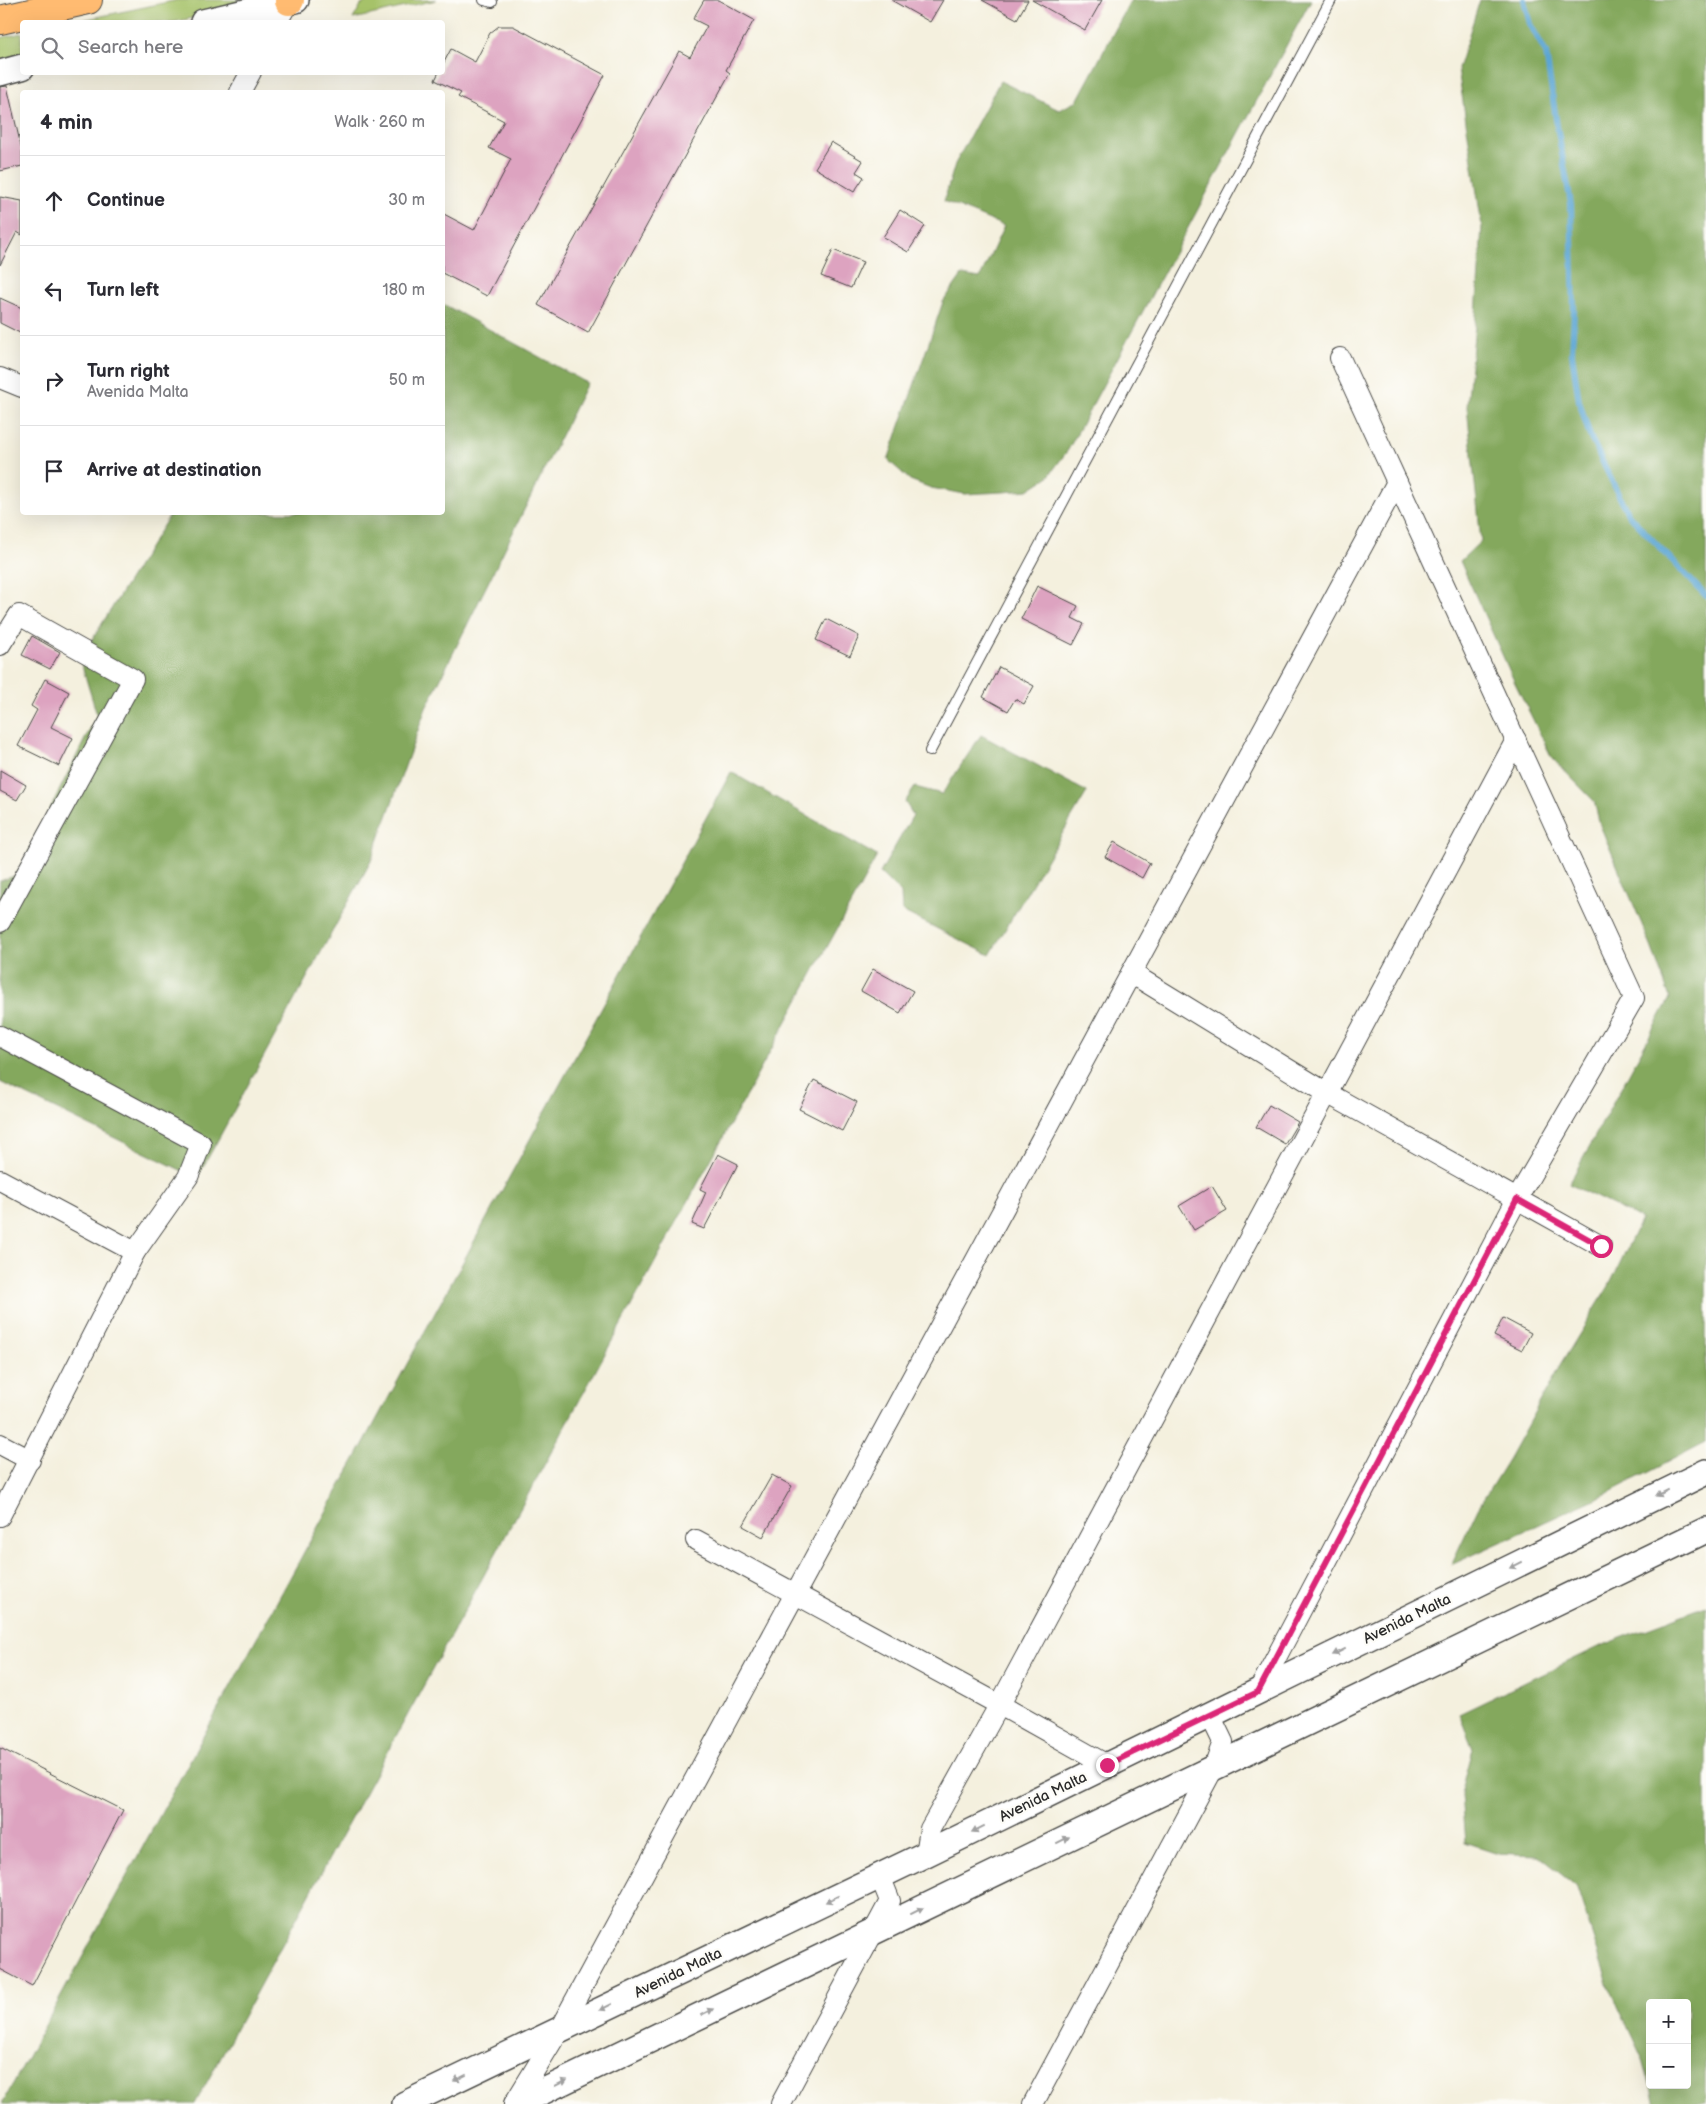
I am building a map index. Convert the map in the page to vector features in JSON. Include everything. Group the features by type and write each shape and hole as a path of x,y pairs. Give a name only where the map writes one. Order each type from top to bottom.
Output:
{"highway":[{"path":"0,11 20,5 25,0"},
{"path":"0,20 88,0"}],"street":[{"path":"214,20 288,6"},
{"path":"0,73 20,68"},
{"path":"241,90 249,75"},
{"path":"1258,1692 1517,1199 1634,998 1340,358"},
{"path":"0,378 20,386"},
{"path":"516,2104 559,2030 1397,482"},
{"path":"0,645 19,615 133,679 0,922"},
{"path":"926,1854 930,1829 1000,1705 1516,740"},
{"path":"1131,973 1327,1093 1601,1246"},
{"path":"0,1036 201,1144 188,1177 135,1252 0,1516"},
{"path":"0,1180 135,1252"},
{"path":"0,1444 30,1460"},
{"name":"Avenida Malta","path":"405,2104 926,1854 1706,1472"},
{"path":"516,2104 1706,1530"},
{"path":"696,1540 1107,1765"},
{"path":"1033,2104 1214,1768 1223,1742 1210,1714"},
{"path":"781,2104 890,1901 880,1876"}],"lane":[{"path":"930,751 1331,0"}],"green space":[{"path":"178,0 274,0 183,20 83,20"},
{"path":"369,0 436,0 353,19 361,5"},
{"path":"1131,0 1311,0 1068,450 1048,477 1028,490 965,494 931,488 910,480 888,460 943,302 962,275 980,278 1004,226 944,201 955,164 1000,81 1059,110 1077,101"},
{"path":"1480,0 1706,0 1706,1442 1610,1492 1451,1565 1478,1508 1509,1458 1561,1364 1609,1286 1641,1219 1569,1184 1670,998 1651,946 1600,825 1594,801 1552,758 1515,683 1460,561 1481,541 1467,407 1482,226 1458,69"},
{"path":"20,33 20,56 0,61 0,38"},
{"path":"445,305 587,383 426,708 371,861 197,1178 0,1082 0,881 17,875 97,715 80,659 170,515 445,515"},
{"path":"981,735 1087,792 990,955 902,911 901,893 880,873 913,815 905,802 915,787 942,794"},
{"path":"731,772 877,856 195,2104 2,2104"},
{"path":"1706,1606 1706,2104 1655,2104 1651,2089 1691,2089 1691,1999 1646,1999 1646,2071 1643,2060 1610,1989 1576,1886 1537,1855 1495,1853 1465,1843 1461,1794 1473,1749 1459,1714 1605,1644"}],"building":[{"path":"704,0 718,0 754,20 726,70 730,73 588,333 538,305 679,51 690,57 707,26 693,19"},
{"path":"891,0 943,0 930,22"},
{"path":"982,0 1028,0 1017,19"},
{"path":"1032,0 1102,0 1085,30"},
{"path":"499,26 513,26 605,75 487,296 445,275 445,215 474,230 511,159 489,148 504,121 458,97 461,93 435,80 438,75 445,75 445,60 451,49 475,62 490,33"},
{"path":"7,86 20,142 20,166 0,171 0,87"},
{"path":"831,142 863,161 856,172 864,177 854,192 815,168"},
{"path":"0,197 20,201 20,234 17,232 0,265"},
{"path":"900,210 925,226 908,252 883,237"},
{"path":"833,250 863,262 851,288 821,276"},
{"path":"0,298 20,307 20,333 0,323"},
{"path":"1037,586 1078,606 1072,618 1084,624 1073,645 1021,619"},
{"path":"826,619 859,636 850,656 816,640"},
{"path":"32,636 60,652 50,669 22,655"},
{"path":"999,667 1034,686 1024,704 1015,699 1008,711 983,697"},
{"path":"45,679 69,692 51,727 73,738 59,766 18,746 37,710 31,706"},
{"path":"0,770 26,785 17,800 0,791"},
{"path":"1114,842 1150,863 1142,878 1105,857"},
{"path":"873,969 913,991 900,1013 861,991"},
{"path":"814,1080 857,1102 842,1131 799,1109"},
{"path":"1269,1105 1298,1122 1285,1144 1256,1127"},
{"path":"718,1154 738,1164 704,1229 692,1224 706,1192 700,1189"},
{"path":"1212,1186 1227,1211 1194,1230 1179,1206"},
{"path":"1503,1318 1531,1333 1522,1350 1494,1336"},
{"path":"772,1475 792,1486 763,1537 743,1526"},
{"path":"0,1748 123,1810 32,1986 0,1969"}],"waterway":[{"path":"1524,0 1530,24 1546,53 1571,204 1574,310 1572,354 1579,401 1590,436 1628,514 1706,596"}],"route":[{"path":"1107,1765 1258,1692 1517,1199 1601,1246"}]}
